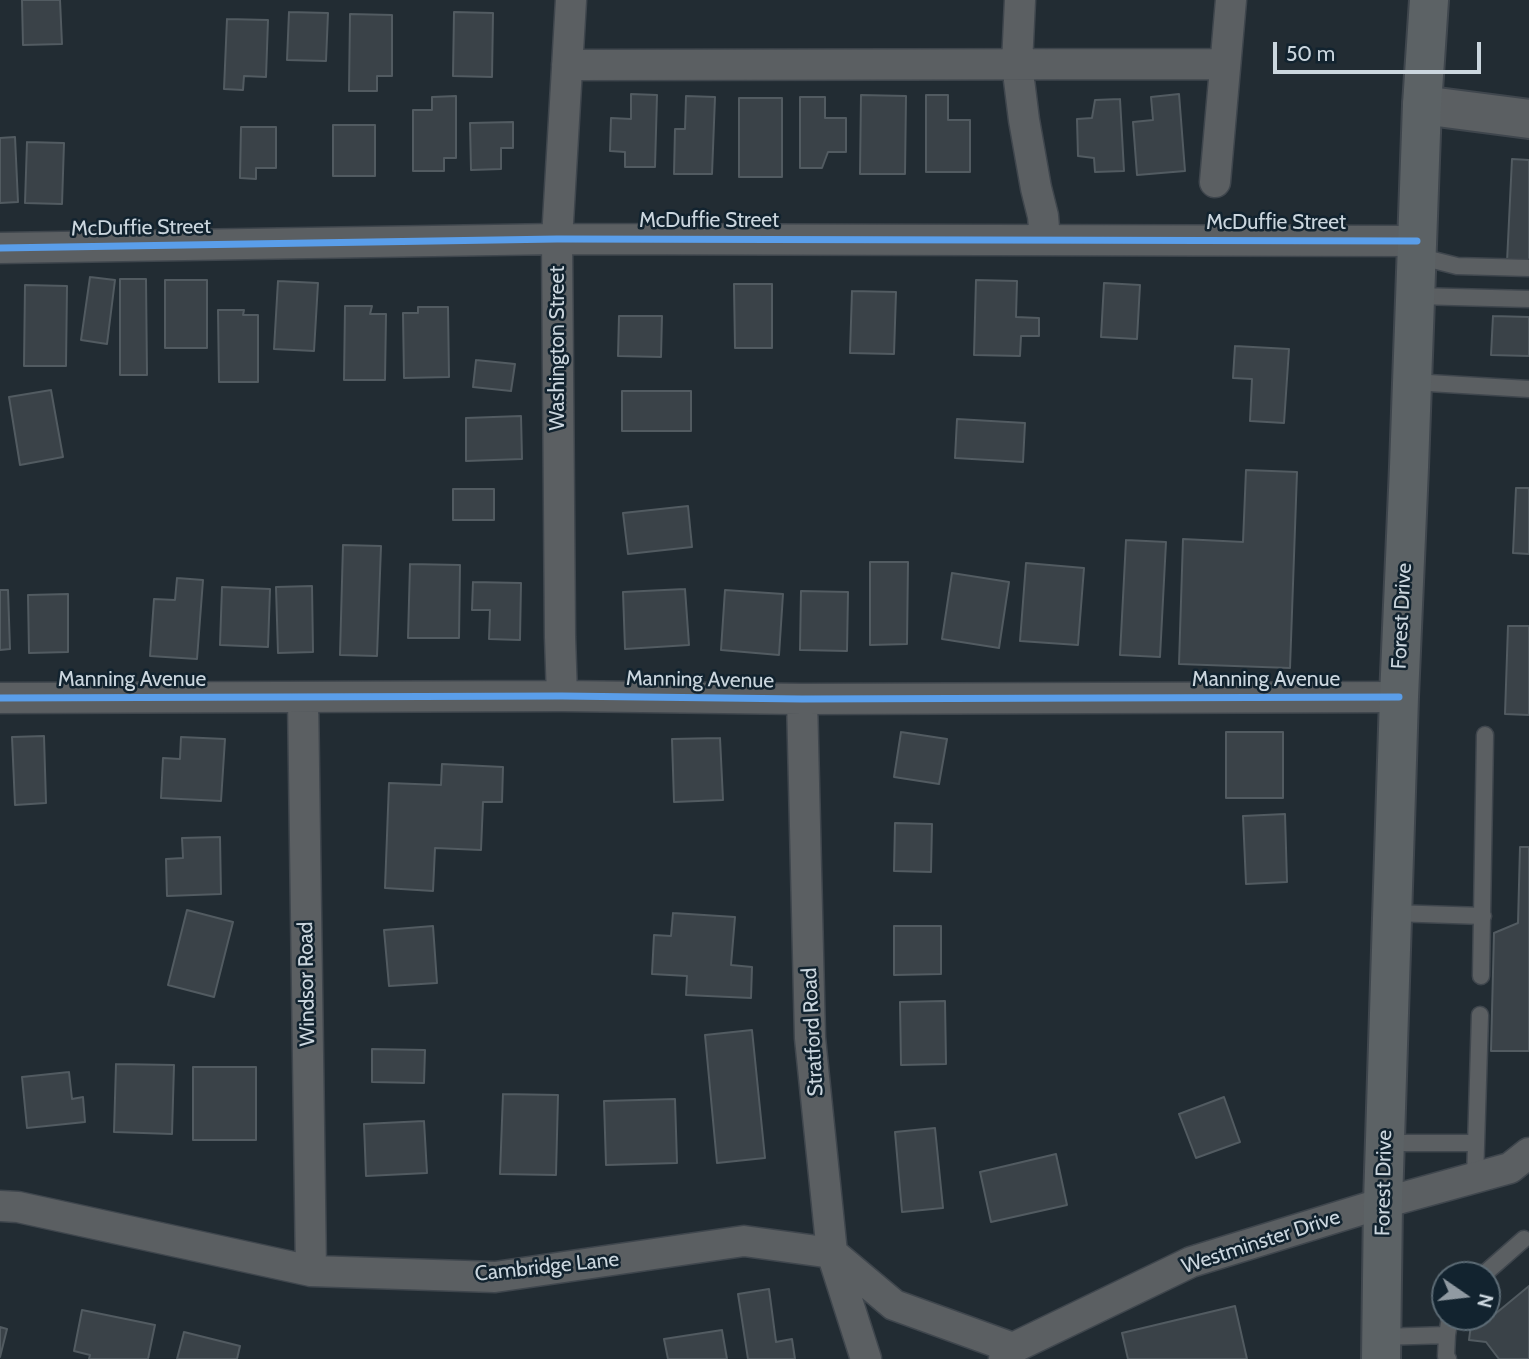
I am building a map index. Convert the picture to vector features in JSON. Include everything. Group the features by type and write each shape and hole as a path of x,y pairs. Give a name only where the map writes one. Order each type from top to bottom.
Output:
{"main road":[{"name":"Forest Drive","path":"1381,1348 1384,1143 1399,697 1422,105 1429,0"}],"street":[{"name":"Washington Street","path":"562,696 559,637 557,239 571,0"},
{"path":"1020,0 1017,64 1045,240"},
{"path":"1215,182 1231,0"},
{"path":"567,65 1224,64"},
{"path":"1422,105 1529,119"},
{"name":"McDuffie Street","path":"0,248 557,239 1045,240 1417,248"},
{"name":"Windsor Road","path":"303,697 311,1271"},
{"name":"Manning Avenue","path":"0,698 1399,697"},
{"name":"Stratford Road","path":"802,699 810,1038 832,1253 866,1359"},
{"name":"Westminster Drive","path":"1008,1354 1191,1262 1383,1203 1510,1168 1529,1153"},
{"name":"Cambridge Lane","path":"6,1203 311,1271 495,1277 744,1241 832,1253"},
{"path":"832,1253 894,1305 1008,1354"}],"lane":[{"path":"1417,248 1457,267 1529,268"},
{"path":"1416,296 1529,299"},
{"path":"1412,382 1529,388"},
{"path":"1481,976 1485,735"},
{"path":"1392,913 1483,916"},
{"path":"1475,1178 1480,1015"},
{"path":"1384,1143 1476,1143"},
{"path":"1499,1261 1524,1239"},
{"path":"1448,1331 1448,1359"},
{"path":"1381,1348 1447,1335"}],"building":[{"path":"22,0 60,0 62,44 23,45"},
{"path":"289,12 328,13 326,61 287,60"},
{"path":"454,12 493,13 492,77 453,76"},
{"path":"350,14 392,15 392,76 377,76 377,91 349,91"},
{"path":"227,19 268,20 266,77 244,76 243,90 224,89"},
{"path":"631,94 657,95 655,167 625,167 625,152 610,151 611,118 631,119"},
{"path":"1179,94 1185,171 1137,175 1133,122 1153,120 1151,97"},
{"path":"861,95 906,96 905,174 860,174"},
{"path":"926,95 948,95 948,120 970,120 970,172 926,172"},
{"path":"456,96 456,158 444,158 444,171 413,171 413,110 432,110 432,97"},
{"path":"686,96 715,97 712,174 674,174 675,129 685,129"},
{"path":"800,97 825,97 825,118 846,118 846,152 828,152 822,168 800,168"},
{"path":"739,98 782,98 782,177 739,177"},
{"path":"1120,99 1124,171 1095,172 1094,158 1078,156 1077,119 1092,118 1095,100"},
{"path":"513,122 513,148 501,148 501,169 471,170 470,123"},
{"path":"333,125 375,125 375,176 333,176"},
{"path":"241,127 276,127 276,168 256,168 256,179 240,178"},
{"path":"15,137 18,202 0,203 0,138"},
{"path":"27,142 64,143 62,204 25,203"},
{"path":"1512,159 1529,160 1529,263 1507,262"},
{"path":"90,277 115,280 107,344 81,340"},
{"path":"120,279 146,279 147,375 120,375"},
{"path":"165,280 207,280 207,348 165,348"},
{"path":"976,280 1017,281 1016,317 1039,318 1039,336 1021,336 1020,356 974,355"},
{"path":"278,281 318,283 314,351 274,349"},
{"path":"1104,283 1140,285 1137,339 1101,337"},
{"path":"734,284 772,284 772,348 735,348"},
{"path":"25,285 67,286 66,366 24,366"},
{"path":"852,291 896,292 894,354 850,353"},
{"path":"345,306 372,306 370,314 386,314 385,380 344,380"},
{"path":"418,307 448,307 449,377 404,378 403,313 418,313"},
{"path":"218,310 244,310 243,315 258,315 258,382 219,382"},
{"path":"619,316 662,316 661,357 618,356"},
{"path":"1493,316 1529,317 1529,356 1491,355"},
{"path":"1235,346 1289,349 1284,423 1250,421 1252,379 1233,378"},
{"path":"476,360 515,364 511,391 473,387"},
{"path":"51,390 63,457 20,465 9,397"},
{"path":"622,391 691,391 691,431 622,431"},
{"path":"521,416 522,459 466,461 466,418"},
{"path":"957,419 1025,423 1023,462 955,458"},
{"path":"1246,470 1297,472 1290,668 1179,664 1183,539 1243,542"},
{"path":"1516,488 1529,488 1529,554 1513,553"},
{"path":"453,489 494,489 494,520 453,520"},
{"path":"688,506 692,547 628,554 623,513"},
{"path":"1126,540 1166,542 1160,657 1120,655"},
{"path":"343,545 381,546 377,656 340,655"},
{"path":"870,562 908,562 907,644 870,645"},
{"path":"1026,563 1084,568 1078,645 1020,641"},
{"path":"410,564 460,565 459,638 408,638"},
{"path":"952,573 1009,582 999,648 942,639"},
{"path":"177,578 203,580 197,659 150,656 154,599 175,600"},
{"path":"473,582 521,583 520,640 489,639 490,610 472,610"},
{"path":"312,586 313,652 278,653 276,587"},
{"path":"222,587 270,589 268,647 220,645"},
{"path":"685,589 689,645 625,649 623,592"},
{"path":"0,590 8,590 10,649 0,650"},
{"path":"725,590 783,594 779,655 721,650"},
{"path":"801,591 848,592 847,651 800,650"},
{"path":"68,594 68,652 29,653 28,595"},
{"path":"1508,626 1529,626 1529,715 1505,714"},
{"path":"901,732 947,739 939,784 894,777"},
{"path":"1226,732 1283,732 1283,798 1226,798"},
{"path":"44,736 46,803 15,805 12,737"},
{"path":"181,737 225,739 221,801 161,798 163,758 180,759"},
{"path":"720,738 723,800 674,802 672,739"},
{"path":"442,764 503,767 502,802 483,802 481,850 435,848 433,891 385,888 389,783 441,785"},
{"path":"1285,814 1287,882 1246,884 1243,816"},
{"path":"895,823 932,824 931,872 894,871"},
{"path":"220,837 221,894 167,896 166,859 183,858 182,838"},
{"path":"1520,847 1529,847 1529,1051 1491,1051 1494,933 1518,923"},
{"path":"187,910 233,922 214,997 168,985"},
{"path":"673,913 735,917 731,965 752,967 751,998 686,995 687,976 652,974 654,935 671,936"},
{"path":"433,926 437,983 389,986 384,930"},
{"path":"894,926 941,926 941,974 894,975"},
{"path":"945,1001 946,1064 901,1065 900,1002"},
{"path":"752,1030 765,1158 717,1163 705,1035"},
{"path":"372,1049 425,1050 424,1083 372,1082"},
{"path":"116,1064 174,1065 172,1134 114,1132"},
{"path":"193,1067 256,1067 256,1140 193,1140"},
{"path":"69,1072 72,1099 83,1097 85,1122 27,1128 22,1077"},
{"path":"503,1094 558,1095 556,1175 500,1174"},
{"path":"1224,1097 1240,1142 1196,1158 1179,1114"},
{"path":"675,1099 677,1163 606,1165 604,1101"},
{"path":"424,1121 427,1173 366,1176 364,1124"},
{"path":"935,1128 943,1208 902,1212 895,1132"},
{"path":"1056,1154 1067,1205 991,1222 980,1172"},
{"path":"1529,1286 1529,1359 1499,1359 1486,1342 1469,1340 1470,1331 1501,1331 1501,1309"},
{"path":"769,1289 776,1342 792,1339 795,1359 748,1359 738,1294"},
{"path":"1235,1306 1247,1359 1128,1359 1122,1333"},
{"path":"82,1310 155,1325 148,1359 89,1359 90,1355 74,1351"},
{"path":"0,1327 7,1329 0,1357"},
{"path":"722,1330 727,1359 668,1359 664,1339"},
{"path":"184,1332 240,1346 237,1359 177,1359"}],"cycle path":[{"path":"0,248 557,239 1417,241"},
{"path":"0,698 1399,697"}]}
